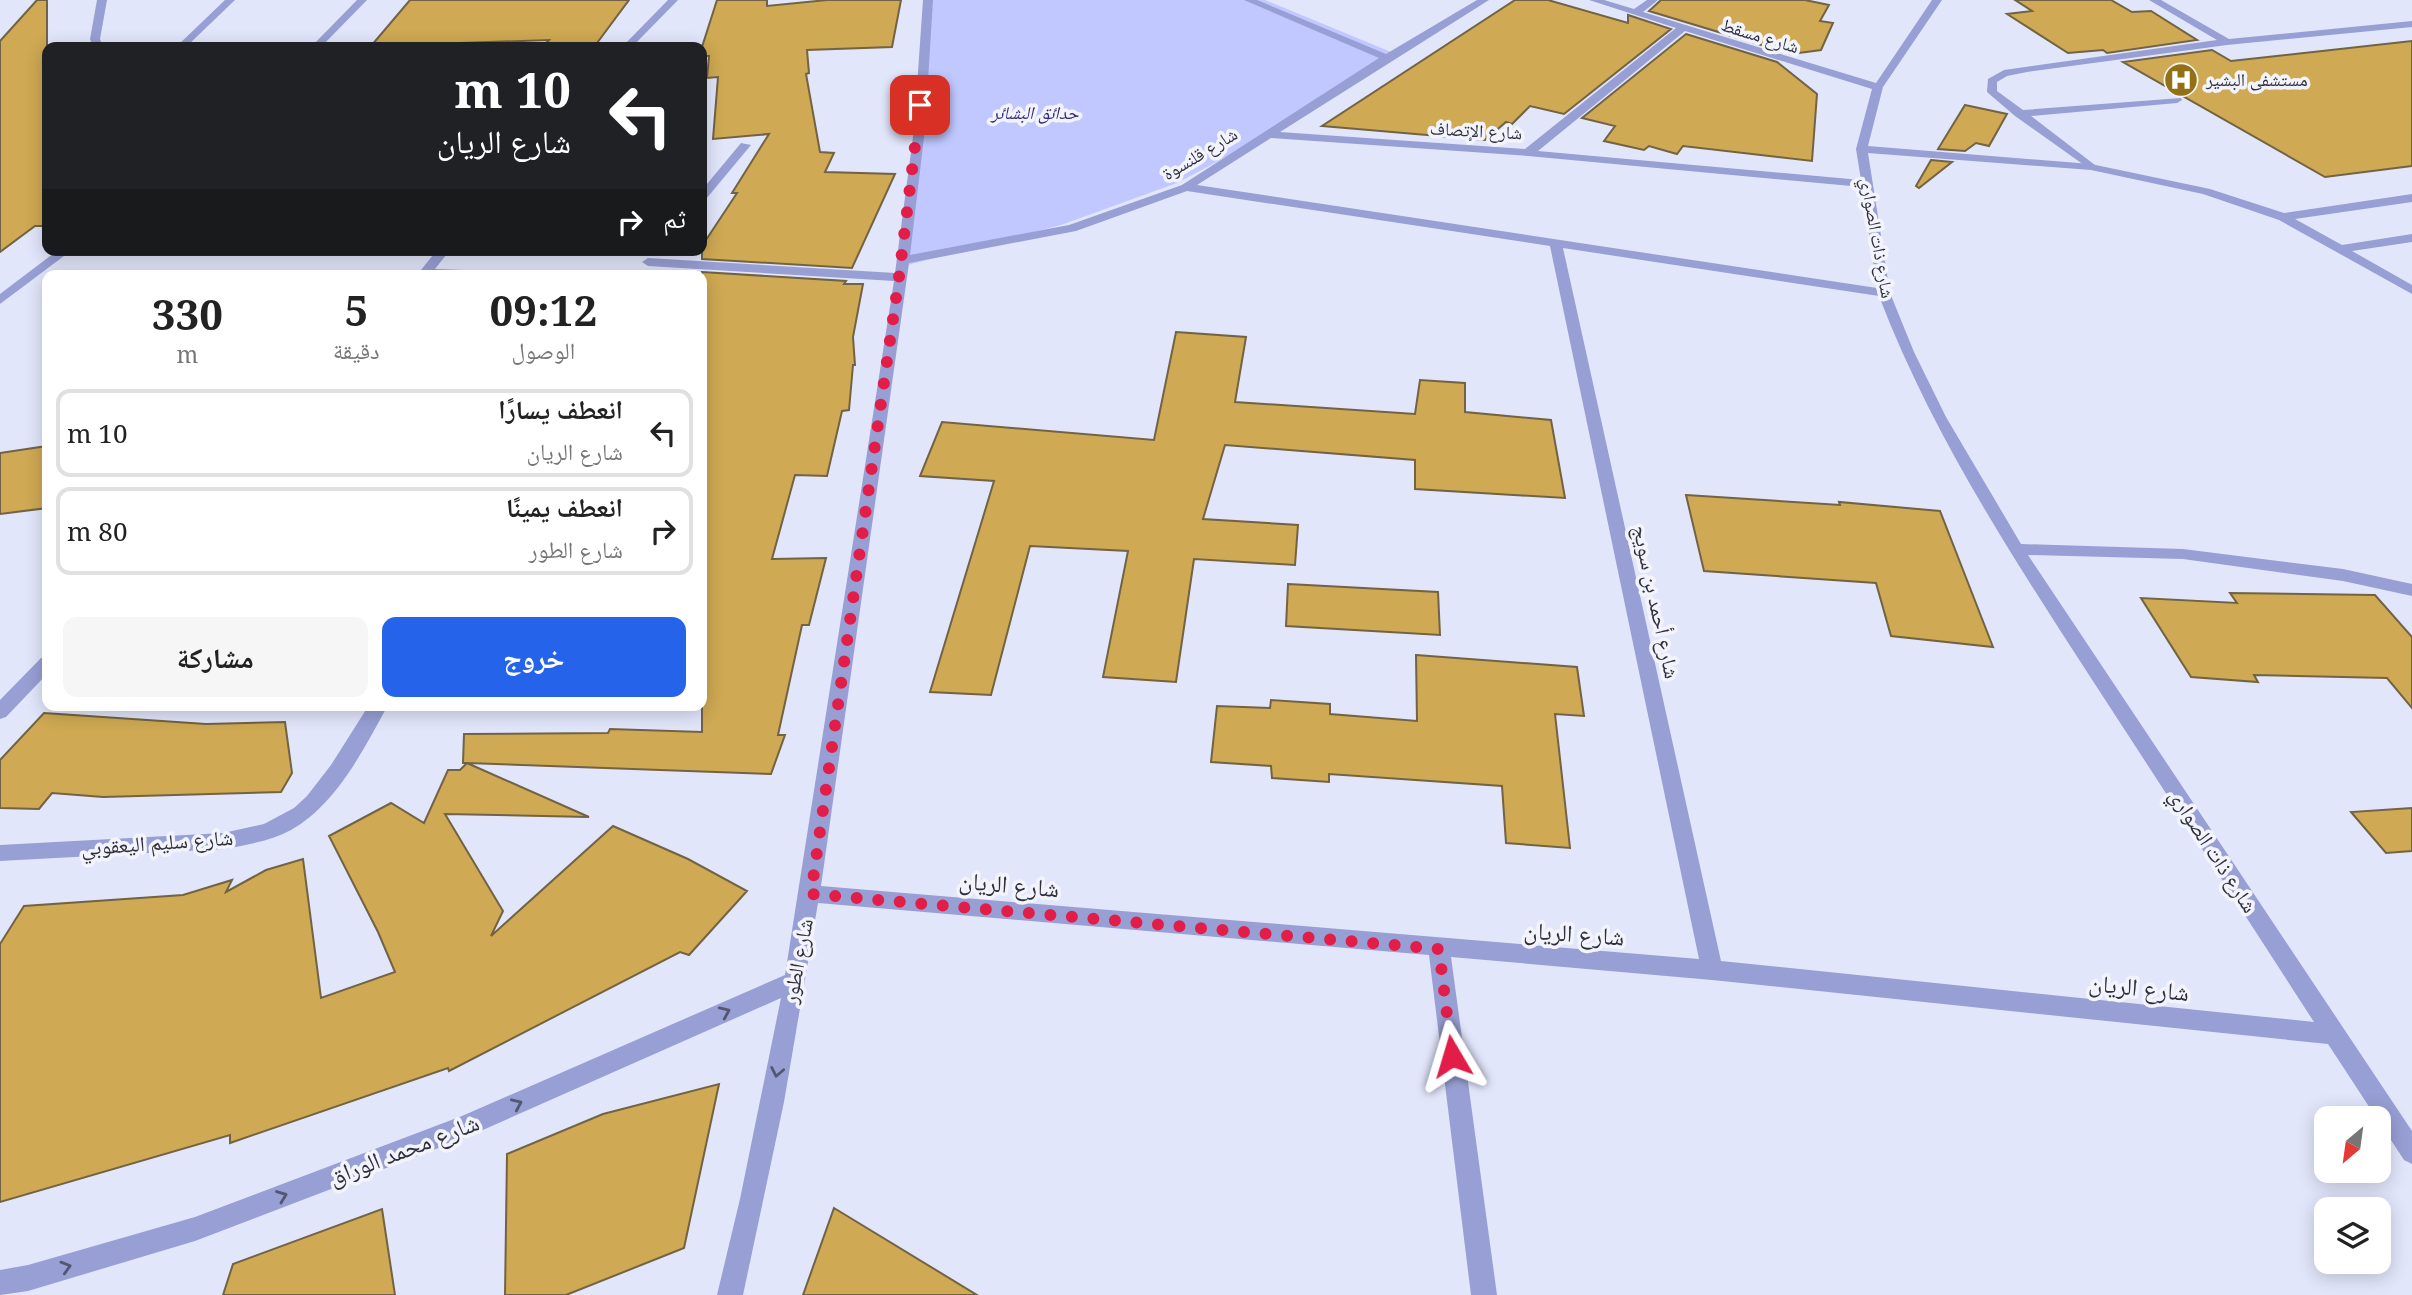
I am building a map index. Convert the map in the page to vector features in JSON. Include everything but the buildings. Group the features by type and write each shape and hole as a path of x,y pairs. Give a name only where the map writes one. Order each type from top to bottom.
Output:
{"street":[{"path":"96,42 102,0"},
{"path":"186,42 230,0"},
{"path":"321,42 362,0"},
{"path":"632,42 673,0"},
{"name":"شارع الطور","path":"730,1295 748,1223 811,894 919,131 928,0"},
{"path":"1249,0 1387,58"},
{"name":"شارع قلنسوة","path":"901,261 1072,228 1186,187 1387,58 1484,0"},
{"name":"شارع مسقط","path":"1594,0 1681,29 1878,87"},
{"path":"1635,13 1653,0"},
{"name":"شارع ذات الصواري","path":"1937,0 1878,87 1862,149 1884,293 1906,352 1939,417 2016,549 2412,1152"},
{"path":"2154,0 2227,42"},
{"path":"2091,167 1992,92 1992,81 2004,74 2227,42 2412,24"},
{"name":"شارع الإتصاف","path":"1267,134 1528,153 1681,29"},
{"path":"2019,114 2178,100"},
{"path":"707,191 745,145"},
{"path":"1862,149 2091,167 2206,191 2283,217 2412,290"},
{"path":"1528,153 1867,184"},
{"path":"1186,187 1884,293"},
{"path":"2283,217 2412,198"},
{"path":"2340,249 2412,238"},
{"name":"شارع أحمد بن سويج","path":"1556,244 1712,970"},
{"path":"0,300 58,256"},
{"path":"427,270 439,256"},
{"path":"642,270 652,256"},
{"path":"648,262 899,277"},
{"path":"2016,549 2183,554 2343,575 2412,590"},
{"path":"0,712 42,668"},
{"name":"شارع سليم اليعقوبي","path":"0,853 223,841 255,835 287,823 322,793 375,711"},
{"name":"شارع الريان","path":"811,894 1712,970 2333,1034"},
{"path":"1439,949 1484,1295"},
{"name":"شارع محمد الوراق","path":"0,1283 195,1229 454,1131 794,981"}],"green space":[{"name":"حدائق البشائر","path":"931,0 1265,0 1396,54 1273,132 1177,183 1061,225 904,266"}],"place":[{"name":"مستشفى البشير","path":"2181,80"}],"route":[{"path":"920,105 919,131 899,277 811,894 1439,949 1452,1056"}]}
